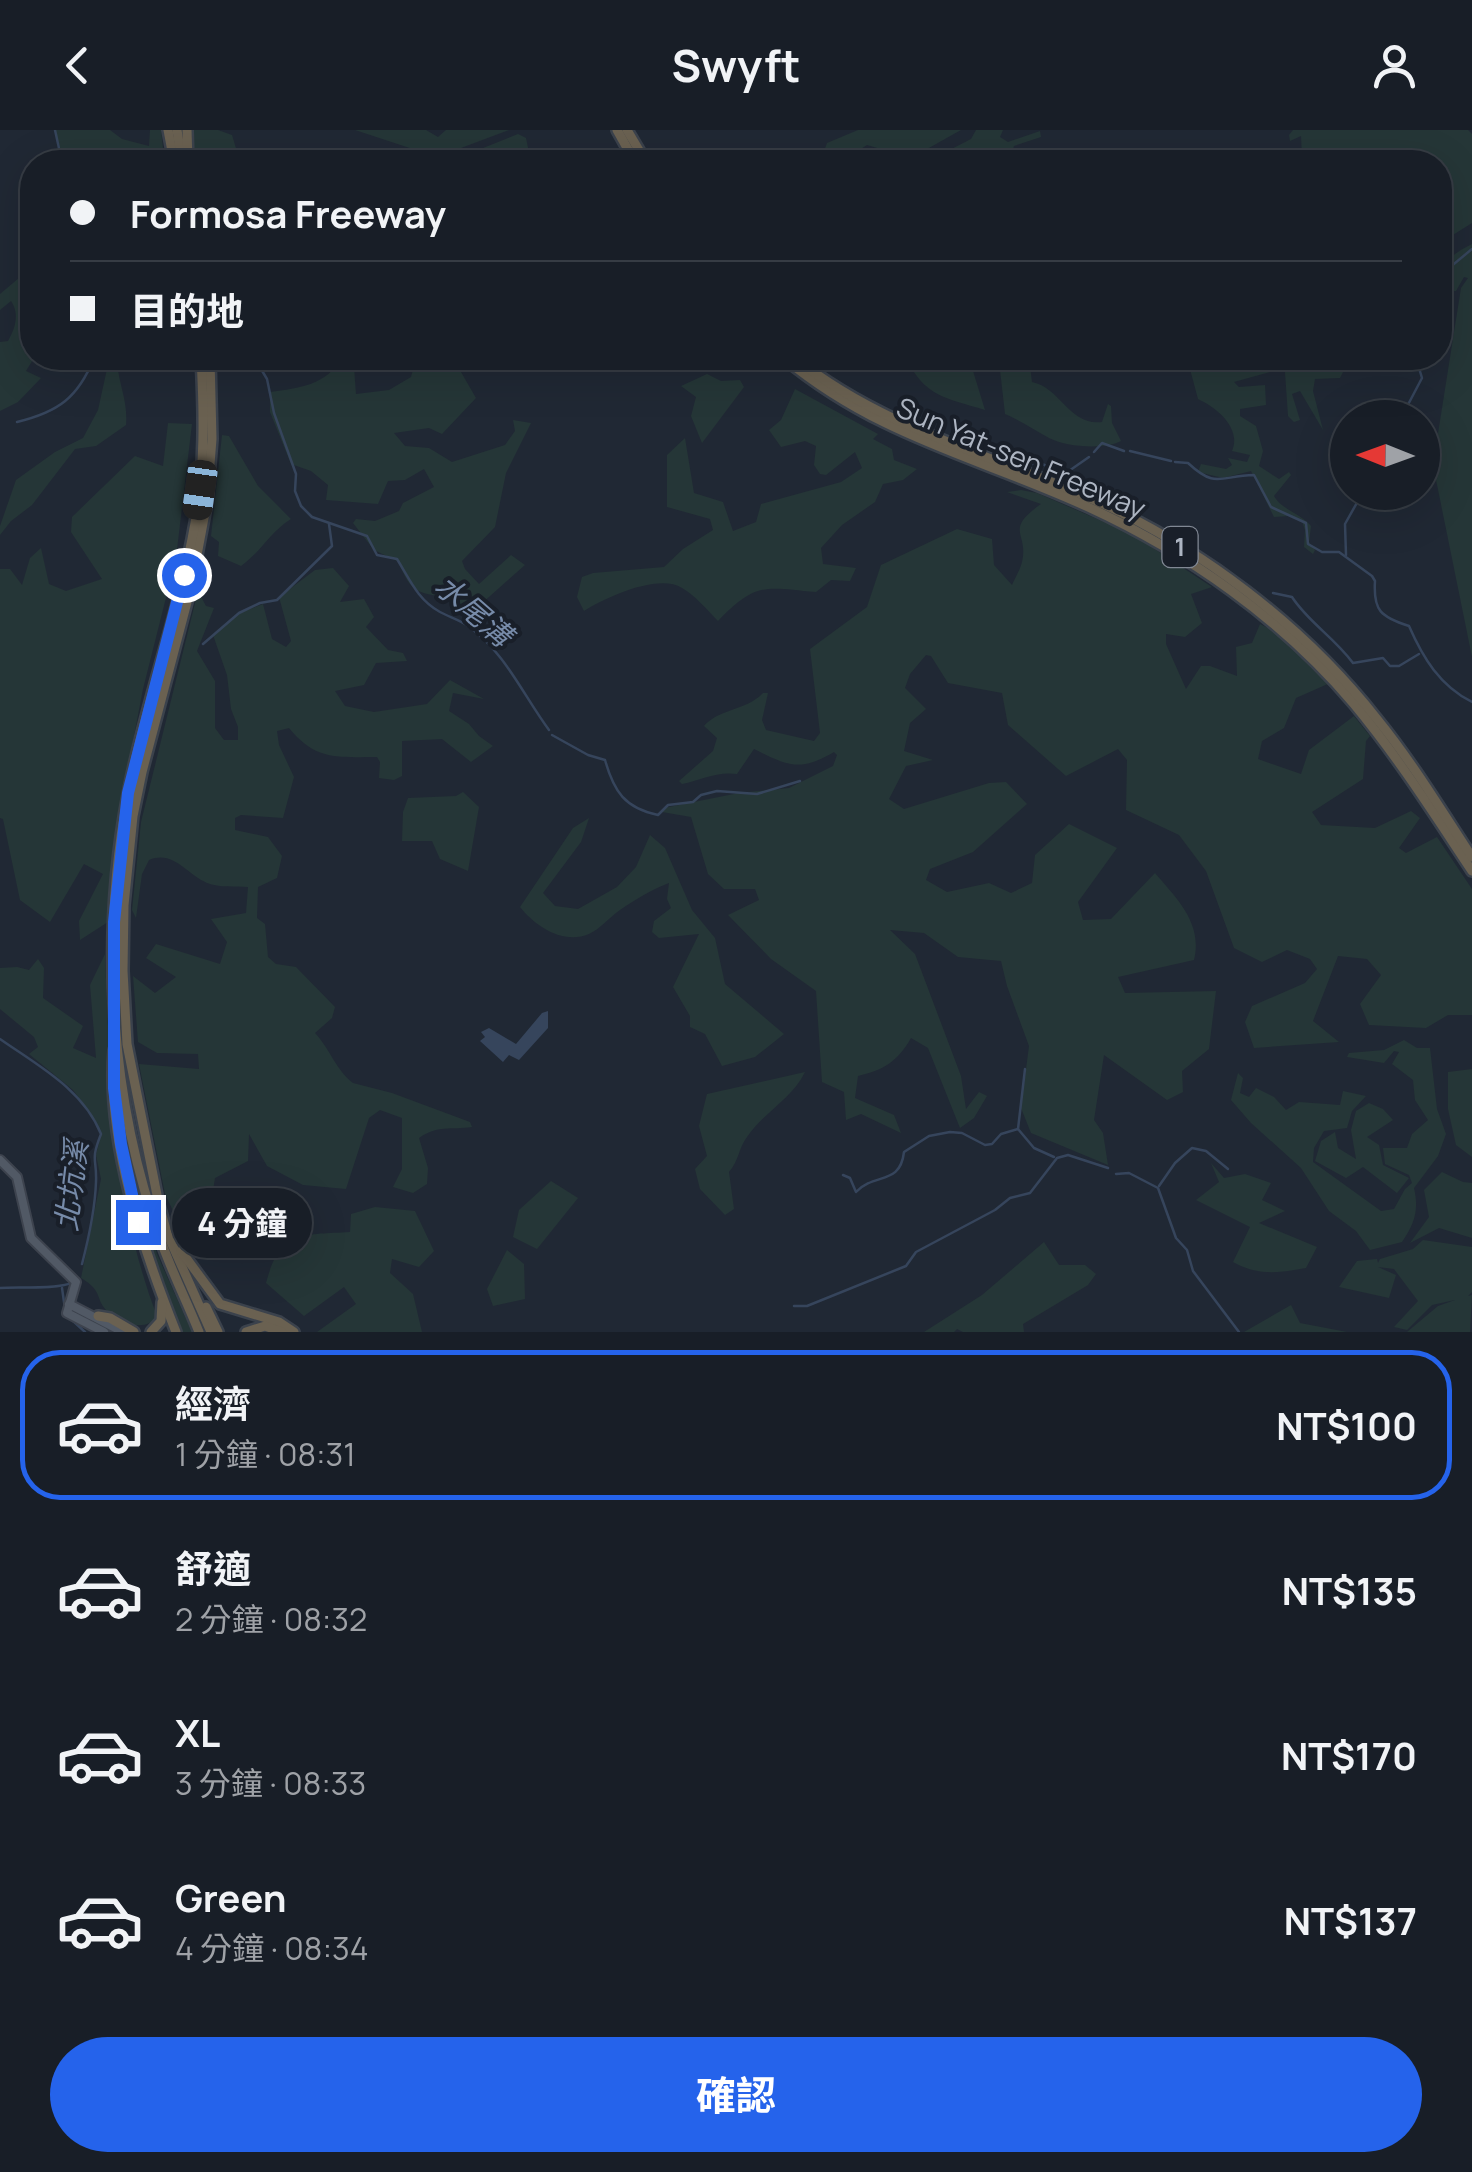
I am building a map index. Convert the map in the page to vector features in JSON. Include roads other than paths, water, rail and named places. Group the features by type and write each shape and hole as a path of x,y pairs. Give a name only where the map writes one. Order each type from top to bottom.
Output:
{"highway":[{"path":"176,1332 138,1222 121,1144 114,1088 113,935 122,825 191,548 207,441 202,370"},
{"path":"210,370 200,546 142,772 129,848 123,1007 159,1204 167,1232 214,1332"},
{"name":"Sun Yat-sen Freeway","path":"799,370 872,419 1093,510 1154,540 1228,588 1282,632 1348,697 1393,754 1472,871"},
{"name":"Sun Yat-sen Freeway","path":"812,370 889,418 1092,499 1158,533 1229,579 1291,628 1357,694 1472,857"},
{"path":"116,1037 142,1180 162,1242 199,1332"},
{"path":"159,1204 214,1332"},
{"path":"182,1251 220,1304 283,1324 294,1332"},
{"path":"150,1332 160,1324 162,1300"},
{"path":"98,1316 110,1318 134,1332"},
{"path":"246,1332 265,1326 282,1332"}],"main road":[{"path":"0,1160 16,1177 31,1238 76,1282 68,1308"},
{"path":"68,1308 98,1316 123,1332"},
{"path":"68,1308 104,1332"}],"water":[{"path":"548,1011 548,1028 519,1060 509,1055 503,1062 480,1041 485,1037 481,1032 489,1028 516,1044"}],"waterway":[{"name":"水尾溝","path":"55,130 59,150"},
{"path":"1452,266 1472,249"},
{"path":"17,422 65,401 89,370"},
{"name":"水尾溝","path":"262,370 296,474 295,491 301,506 312,517 367,536 377,555 397,559 426,602 468,626 493,648 549,730"},
{"path":"1410,400 1422,378 1420,370"},
{"path":"1094,452 1102,443 1124,451"},
{"path":"1130,451 1171,461"},
{"path":"1033,464 1066,473 1089,457"},
{"path":"1175,462 1188,463 1205,476 1218,479 1254,475 1271,507 1306,523 1308,544 1322,552 1339,552 1372,576 1377,606 1392,619 1409,626 1434,670 1472,702"},
{"path":"1346,555 1345,524 1353,510"},
{"path":"203,644 239,613 277,600 332,546 329,524"},
{"path":"1273,593 1292,597 1353,663 1383,658 1390,666 1399,666 1419,654"},
{"name":"水尾溝","path":"552,735 605,760 622,797 637,808 658,815 668,805 693,802 701,795 717,791 757,794 800,781"},
{"name":"北坑溪","path":"0,1039 71,1091 101,1134 95,1155 93,1213 82,1264"},
{"path":"1025,1069 1018,1129 1034,1148 1054,1157"},
{"path":"843,1175 850,1178 856,1192 892,1174 902,1163 904,1152 929,1136 962,1133 985,1145 1018,1129"},
{"path":"1159,1186 1175,1163 1192,1148 1206,1151 1228,1169"},
{"path":"794,1306 807,1306 906,1266 916,1252 1010,1198 1030,1193 1057,1158 1068,1155 1108,1168"},
{"path":"1116,1174 1129,1173 1158,1188 1193,1271 1239,1332"},
{"name":"北坑溪","path":"0,1288 71,1283"},
{"path":"62,1288 65,1309"},
{"path":"72,1320 85,1332"}]}
